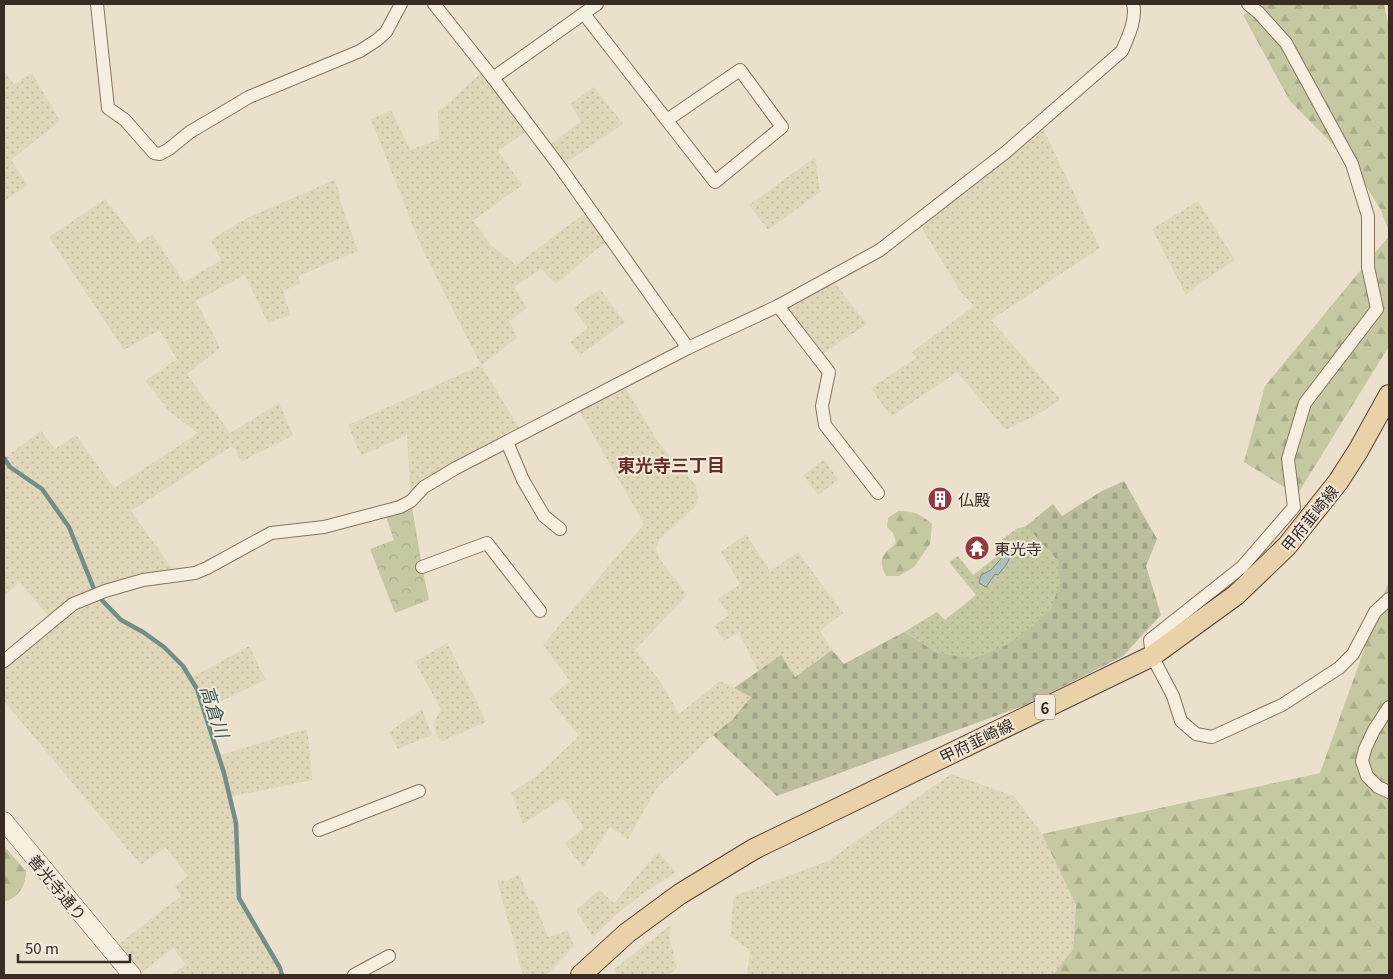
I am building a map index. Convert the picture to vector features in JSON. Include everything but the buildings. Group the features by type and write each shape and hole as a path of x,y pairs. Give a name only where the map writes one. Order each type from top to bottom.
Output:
{"main road":[{"name":"甲府韮崎線","path":"581,975 627,933 680,894 754,849 1152,656 1236,595 1287,546 1338,482 1358,451 1389,395"},
{"name":"善光寺通り","path":"4,821 132,975"}],"street":[{"path":"97,4 108,108 125,120 154,153 160,154 190,132 249,97 360,51 386,32 401,4"},
{"path":"434,4 493,78 565,174 688,348"},
{"path":"493,78 597,4"},
{"path":"4,661 73,604 105,591 143,580 195,572 208,568 271,533 324,527 400,507 411,502 424,487 456,468 688,348 778,306 880,250 1006,152 1122,51 1130,34 1135,10 1133,4"},
{"path":"1248,4 1286,43 1352,164 1368,216 1368,267 1377,309 1305,403 1288,459 1294,507 1242,567 1150,640 1152,656 1173,696 1181,721 1196,734 1212,737 1282,705 1339,668 1353,654 1375,612 1389,599"},
{"path":"584,14 715,182 782,128 740,70 667,120"},
{"path":"778,306 829,372 822,406 825,425 878,493"},
{"path":"507,442 523,480 544,516 560,529"},
{"path":"422,567 487,543 540,611"},
{"path":"1389,707 1374,730 1365,749 1362,761 1367,776 1378,787 1389,792"},
{"path":"319,830 419,791"},
{"path":"354,975 389,956"}],"shaded area":[{"path":"486,69 531,128 498,151 522,185 473,221 491,245 516,265 590,209 610,238 556,284 541,269 514,287 527,308 509,321 517,338 481,365 421,247 371,119 391,110 410,150 439,139 438,112"},
{"path":"4,71 14,85 32,73 60,121 11,160 28,185 4,201"},
{"path":"594,87 623,124 560,167 546,148 581,121 570,104"},
{"path":"1040,122 1100,248 991,320 1060,399 1044,411 1006,430 957,372 891,417 871,388 916,358 912,352 974,306 961,292 918,222"},
{"path":"815,157 820,192 768,230 749,205"},
{"path":"334,180 358,251 298,276 301,283 283,291 290,315 268,323 245,275 196,301 220,348 187,374 230,433 279,403 293,435 241,462 232,446 131,511 177,575 96,594 121,620 143,632 164,647 183,666 191,678 249,646 262,673 267,679 203,710 218,756 306,729 312,780 229,797 236,823 239,898 280,968 282,975 218,975 217,973 214,975 172,975 186,965 173,948 139,975 111,950 181,896 175,886 188,876 165,847 141,865 4,701 4,661 52,620 19,582 4,596 4,458 41,431 55,449 76,435 114,488 198,433 171,413 145,381 177,359 159,330 124,350 49,237 105,199 139,243 152,234 184,282 221,260 211,240 245,219"},
{"path":"1198,201 1235,260 1196,286 1186,295 1152,229"},
{"path":"830,277 867,324 817,358 778,306"},
{"path":"600,289 625,322 580,355 570,342 588,328 573,308"},
{"path":"481,365 523,434 411,501 407,435 361,456 348,425"},
{"path":"622,382 658,442 696,486 698,496 696,506 660,539 656,548 659,558 687,595 635,650 660,681 679,714 720,681 751,697 732,720 713,735 657,788 628,839 610,827 583,868 565,843 584,828 563,798 523,824 511,793 539,774 579,736 549,698 570,681 543,645 644,524 576,405"},
{"path":"824,459 838,480 818,495 803,475"},
{"path":"746,534 770,571 798,552 843,613 820,631 832,650 795,677 781,655 758,672 739,632 724,641 714,626 729,615 718,599 740,584 721,552"},
{"path":"447,643 486,722 440,742 433,725 441,709 415,662"},
{"path":"422,709 432,735 398,749 389,732"},
{"path":"951,774 1014,796 1042,834 1076,905 1073,949 1053,975 747,975 750,950 730,936 734,896 828,861"},
{"path":"658,852 676,872 645,892 618,913 593,937 576,910 599,890 614,903"},
{"path":"519,874 529,900 534,899 548,937 568,931 574,946 547,975 523,975 497,880 507,881"},
{"path":"672,924 669,936 677,968 669,975 617,975 614,969"}],"green space":[{"path":"1264,4 1384,4 1389,28 1389,232 1381,210 1352,164 1290,101 1243,15"},
{"path":"1389,236 1389,346 1297,495 1244,462 1265,386"},
{"path":"1124,481 1157,539 1146,566 1161,615 1123,656 1028,704 777,796 713,735 732,720 751,697 734,688 781,655 795,677 832,650 844,664 904,632 938,653 1050,610 1059,584 1057,560 1026,526 1053,504 1062,516 1102,491"},
{"path":"411,501 429,600 395,613 370,549 394,540 384,511"},
{"path":"898,511 916,514 932,524 930,544 914,567 899,576 886,576 882,565 883,557 896,543 893,533 887,527 888,518"},
{"path":"1026,526 1057,560 1060,584 1050,610 1031,627 1007,645 973,659 938,653 904,632 937,612 945,620 976,595 949,562 958,556 973,575 1005,550 999,542 1016,529"},
{"path":"1389,580 1389,975 1053,975 1073,949 1076,905 1042,834 1320,773"},
{"path":"4,846 26,871 26,876 20,891 13,898 4,902"}],"water":[{"path":"1006,553 1010,553 1009,560 998,575 995,574 986,587 979,583 981,575 991,570"}],"waterway":[{"name":"高倉川","path":"4,458 10,467 42,489 69,527 96,594 121,620 143,632 164,647 183,666 197,689 224,773 236,823 239,898 280,968 282,975"}],"place":[{"name":"仏殿","path":"940,499"},
{"name":"東光寺","path":"977,548"}],"district":[{"name":"東光寺三丁目","path":"671,464"}]}
